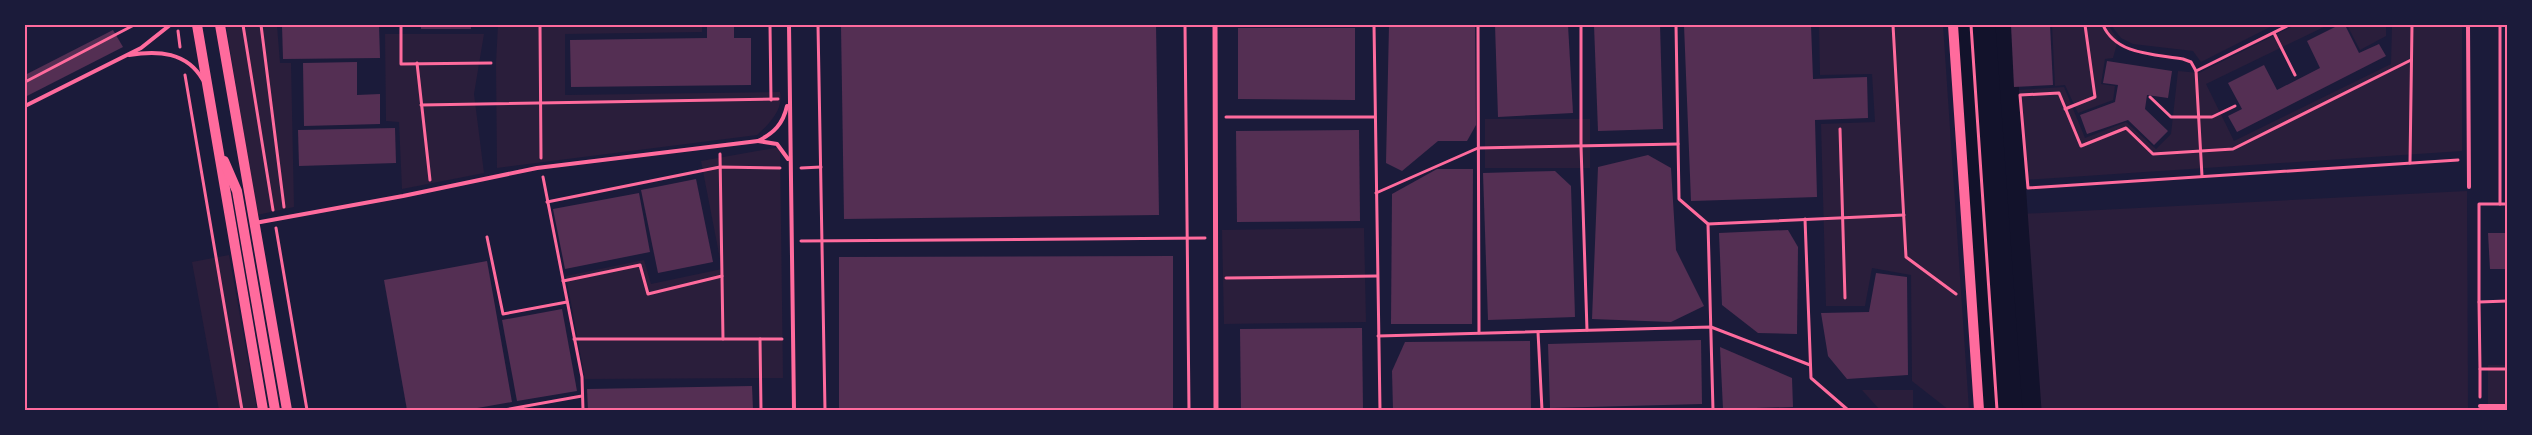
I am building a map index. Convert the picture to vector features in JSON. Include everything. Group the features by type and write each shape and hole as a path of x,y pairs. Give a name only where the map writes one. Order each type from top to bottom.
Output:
{"main road":[{"path":"197,25 262,410"},
{"path":"220,25 287,410"},
{"path":"1953,25 1979,410"},
{"path":"236,191 239,141"},
{"path":"217,144 236,191 275,410"}],"street":[{"path":"1215,25 1216,410"}],"lane":[{"path":"25,106 141,48 170,25"},
{"path":"789,25 794,410"},
{"path":"2468,25 2468,187"},
{"path":"124,56 162,52 182,59 197,70 209,92"},
{"path":"231,227 541,168 758,140 770,134 780,125 789,99"},
{"path":"758,140 777,144 788,156 790,168"},
{"path":"2480,406 2507,406"}],"path":[{"path":"25,82 134,25"},
{"path":"177,25 242,410"},
{"path":"261,25 285,217"},
{"path":"400,25 401,64 491,63"},
{"path":"540,25 541,168 582,377 583,410"},
{"path":"770,25 771,100"},
{"path":"818,25 824,410"},
{"path":"1185,25 1189,410"},
{"path":"1374,25 1380,410"},
{"path":"1478,25 1479,334"},
{"path":"1581,25 1581,146 1587,330"},
{"path":"1676,25 1678,199 1708,224 1904,215"},
{"path":"1893,25 1906,257 1956,294"},
{"path":"1971,25 1997,410"},
{"path":"2065,109 2095,97 2085,25"},
{"path":"2103,25 2114,42 2126,48 2191,62 2196,71 2202,176"},
{"path":"2196,71 2289,25"},
{"path":"2410,163 2412,25"},
{"path":"2500,25 2500,204"},
{"path":"2274,33 2295,75"},
{"path":"2412,60 2233,150 2152,154 2126,128 2081,146 2059,93 2020,95 2028,188 2468,159"},
{"path":"417,63 431,190"},
{"path":"2150,97 2171,117 2212,117 2234,106"},
{"path":"422,106 789,99"},
{"path":"2500,112 2507,112"},
{"path":"1215,117 1375,117"},
{"path":"1840,130 1845,298"},
{"path":"1376,193 1478,148 1678,144"},
{"path":"720,145 724,339"},
{"path":"547,202 720,167 820,167"},
{"path":"2480,406 2479,204 2507,204"},
{"path":"1805,219 1811,378 1848,410"},
{"path":"1708,224 1712,410"},
{"path":"487,236 503,314 567,302"},
{"path":"791,240 1215,238"},
{"path":"563,281 640,265 648,294 722,276"},
{"path":"1215,278 1377,276"},
{"path":"2479,302 2507,301"},
{"path":"1378,336 1711,327 1810,365"},
{"path":"1538,332 1542,410"},
{"path":"760,338 761,410"},
{"path":"574,339 793,339"},
{"path":"2480,369 2507,369"},
{"path":"504,410 582,396"}],"shaded area":[{"path":"226,25 277,25 280,63 291,63 294,207 257,215"},
{"path":"498,25 702,25 702,32 565,34 565,95 780,92 780,104 775,116 757,135 497,168 496,63"},
{"path":"1819,25 1943,25 1969,410 1949,410 1912,381 1911,275 1872,268 1865,306 1826,306 1821,124 1875,122 1872,74 1820,75"},
{"path":"1953,25 2004,25 2032,410 1979,410"},
{"path":"2052,25 2108,25 2118,40 2113,58 2105,59 2101,84 2115,86 2113,100 2078,113 2065,85 2055,86"},
{"path":"2111,25 2274,25 2201,62 2193,51 2133,44 2121,38"},
{"path":"2295,25 2328,25 2206,84 2234,141 2391,64 2392,25 2462,25 2462,151 2023,180 2016,90 2064,87 2085,138 2126,122 2156,149 2171,134 2178,71 2199,73"},
{"path":"2347,25 2386,25 2386,36 2360,50"},
{"path":"385,34 484,34 474,94 484,173 402,189 399,122 386,121"},
{"path":"2505,90 2507,90 2506,230"},
{"path":"1485,119 1590,119 1590,168 1485,168"},
{"path":"780,147 783,378 585,379 566,276 644,260 651,284 722,269 701,161"},
{"path":"2467,191 2468,410 2033,410 2020,214"},
{"path":"1364,228 1366,322 1224,324 1222,230"},
{"path":"229,255 257,410 219,410 192,262"},
{"path":"2488,365 2507,365 2507,410 2488,410"},
{"path":"1862,390 1913,390 1913,410 1880,410"}],"building":[{"path":"282,25 379,25 380,58 283,59"},
{"path":"421,25 471,25 471,29 421,29"},
{"path":"707,25 734,25 734,38 751,38 751,85 571,87 570,40 707,38"},
{"path":"841,25 1156,25 1159,215 844,219"},
{"path":"1389,25 1475,25 1476,125 1467,141 1438,141 1402,171 1386,163"},
{"path":"1495,25 1568,25 1573,113 1498,117"},
{"path":"1594,25 1660,25 1663,129 1598,131"},
{"path":"1684,25 1811,25 1813,79 1867,77 1868,118 1815,120 1817,197 1691,201"},
{"path":"2011,25 2050,25 2053,85 2014,87"},
{"path":"2339,25 2345,25 2359,53 2379,44 2386,56 2237,132 2228,116 2242,109 2228,83 2264,65 2277,90 2320,68 2307,41"},
{"path":"1238,28 1355,28 1355,100 1238,99"},
{"path":"113,30 123,47 25,97 25,75"},
{"path":"2107,61 2172,71 2168,98 2147,95 2145,109 2168,131 2154,145 2128,120 2087,134 2080,115 2115,102 2118,85 2103,83"},
{"path":"357,62 357,95 380,94 380,124 304,126 303,63"},
{"path":"395,128 396,163 299,166 298,130"},
{"path":"1359,130 1360,221 1237,222 1236,131"},
{"path":"1648,155 1671,168 1676,250 1704,306 1671,322 1592,319 1598,167"},
{"path":"1437,169 1473,169 1472,324 1391,324 1392,194"},
{"path":"1555,171 1571,186 1575,317 1488,320 1483,173"},
{"path":"696,179 713,262 658,273 641,190"},
{"path":"639,193 650,252 565,269 553,209"},
{"path":"1788,230 1798,247 1797,334 1758,333 1722,305 1719,233"},
{"path":"2488,233 2507,233 2507,269 2490,269"},
{"path":"1173,256 1173,410 839,410 839,257"},
{"path":"487,261 512,402 466,410 407,410 384,280"},
{"path":"1876,273 1907,277 1908,375 1847,379 1828,356 1821,313 1869,312"},
{"path":"562,309 577,391 517,401 502,320"},
{"path":"1362,328 1363,410 1241,410 1240,329"},
{"path":"1701,340 1702,404 1550,408 1548,344"},
{"path":"1530,341 1531,410 1393,410 1392,371 1405,342"},
{"path":"1720,347 1792,378 1793,407 1723,409"},
{"path":"752,386 753,410 588,410 587,389"}],"waterway":[{"path":"2005,25 2032,410"}]}
